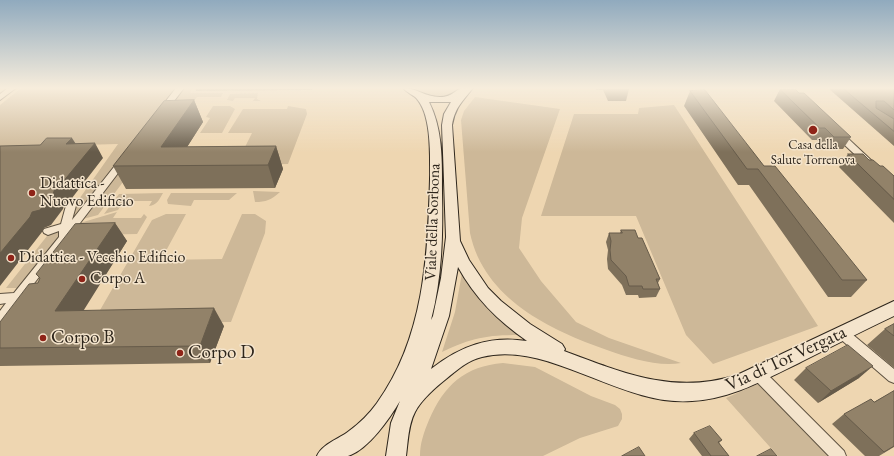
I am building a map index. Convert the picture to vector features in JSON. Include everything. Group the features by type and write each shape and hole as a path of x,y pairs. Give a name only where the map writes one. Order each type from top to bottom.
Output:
{"street":[{"path":"155,120 163,109"},
{"name":"Viale della Sorbona","path":"327,456 342,449 358,437 378,417 404,372 423,318 431,284 434,255 436,163 434,125 427,109"},
{"name":"Viale della Sorbona","path":"396,456 400,430 408,404 425,364 441,316 449,278 452,237 447,125 449,114 452,109"},
{"path":"828,125 874,168"},
{"path":"0,320 62,241 70,225 130,152"},
{"path":"70,225 72,202"},
{"path":"48,231 70,225"},
{"name":"Via di Tor Vergata","path":"452,237 461,259 474,283 498,310 520,328 582,365"},
{"path":"0,299 33,297"},
{"name":"Via di Tor Vergata","path":"408,404 446,366 470,353 486,348 511,346 524,347 650,387 677,392 707,392 722,390 894,308"},
{"path":"842,334 894,378"},
{"path":"758,374 839,456"}],"shaded area":[{"path":"0,109 158,109 74,218 70,218 77,202 118,144 7,147 0,150"},
{"path":"211,109 235,109 222,133 200,133 210,118 206,117"},
{"path":"243,109 306,109 307,114 288,164 236,165 252,133 228,133"},
{"path":"465,109 560,109 522,218 519,248 541,281 576,322 609,338 681,363 663,364 634,359 585,342 542,322 522,309 504,294 489,276 478,256 470,233 461,120"},
{"path":"639,109 677,109 818,326 713,364 686,335 636,216 541,216 574,114 638,114"},
{"path":"131,157 142,157 98,215 83,219"},
{"path":"253,191 280,192 268,200 255,202"},
{"path":"163,193 158,202 154,205 149,206 152,201 124,201 118,210 104,214 119,194"},
{"path":"171,193 237,193 229,200 194,200 191,206 168,204 167,200"},
{"path":"117,212 113,218 141,218 144,214 147,217 137,234 92,235 50,287 32,287 80,223"},
{"path":"166,214 186,214 161,260 222,259 242,214 255,214 266,221 265,233 231,322 92,324 152,220"},
{"path":"60,231 57,240 20,288 6,288 47,236"},
{"path":"462,273 486,306 519,335 479,338 462,343 442,352 455,312"},
{"path":"503,363 535,367 591,396 615,405 620,409 622,419 618,426 580,438 543,456 420,456 423,438 429,420 449,387 467,373 478,368"},
{"path":"760,383 831,456 778,456 726,398"}],"building":[{"path":"158,109 187,109 161,147 276,146 268,165 113,166"},
{"path":"703,109 720,109 764,166 775,166 867,280 842,280 758,169 747,169"},
{"path":"801,109 821,109 851,137 834,137 825,128 820,128"},
{"path":"868,109 878,109 894,119 894,131"},
{"name":"Didattica - Nuovo Edificio","path":"47,138 72,138 66,144 95,143 62,183 56,186 53,194 40,210 32,212 30,217 0,253 0,146 40,145"},
{"path":"848,154 863,154 869,160 873,160 880,166 883,166 894,176 894,199"},
{"path":"115,223 55,311 214,308 200,346 0,348 0,322 29,284 38,283 40,278 36,274 75,224"},
{"path":"621,230 635,230 638,238 642,238 660,279 656,279 660,289 643,289 642,286 629,286 626,276 611,260 611,241 609,233 622,233"},
{"path":"894,324 894,336 885,329"},
{"path":"848,345 873,366 831,391 806,368"},
{"path":"894,391 894,446 884,452 844,414 871,399 874,402"},
{"path":"710,426 722,440 718,442 729,456 711,456 694,433"},
{"path":"639,447 645,456 622,456"},
{"path":"771,449 777,456 757,456"}],"place":[{"name":"Casa della Salute Torrenova","path":"813,130"},
{"name":"Didattica - Nuovo Edificio","path":"32,193"},
{"name":"Didattica - Vecchio Edificio","path":"11,258"},
{"name":"Corpo A","path":"82,279"},
{"name":"Corpo B","path":"43,338"},
{"name":"Corpo D","path":"180,353"}]}
